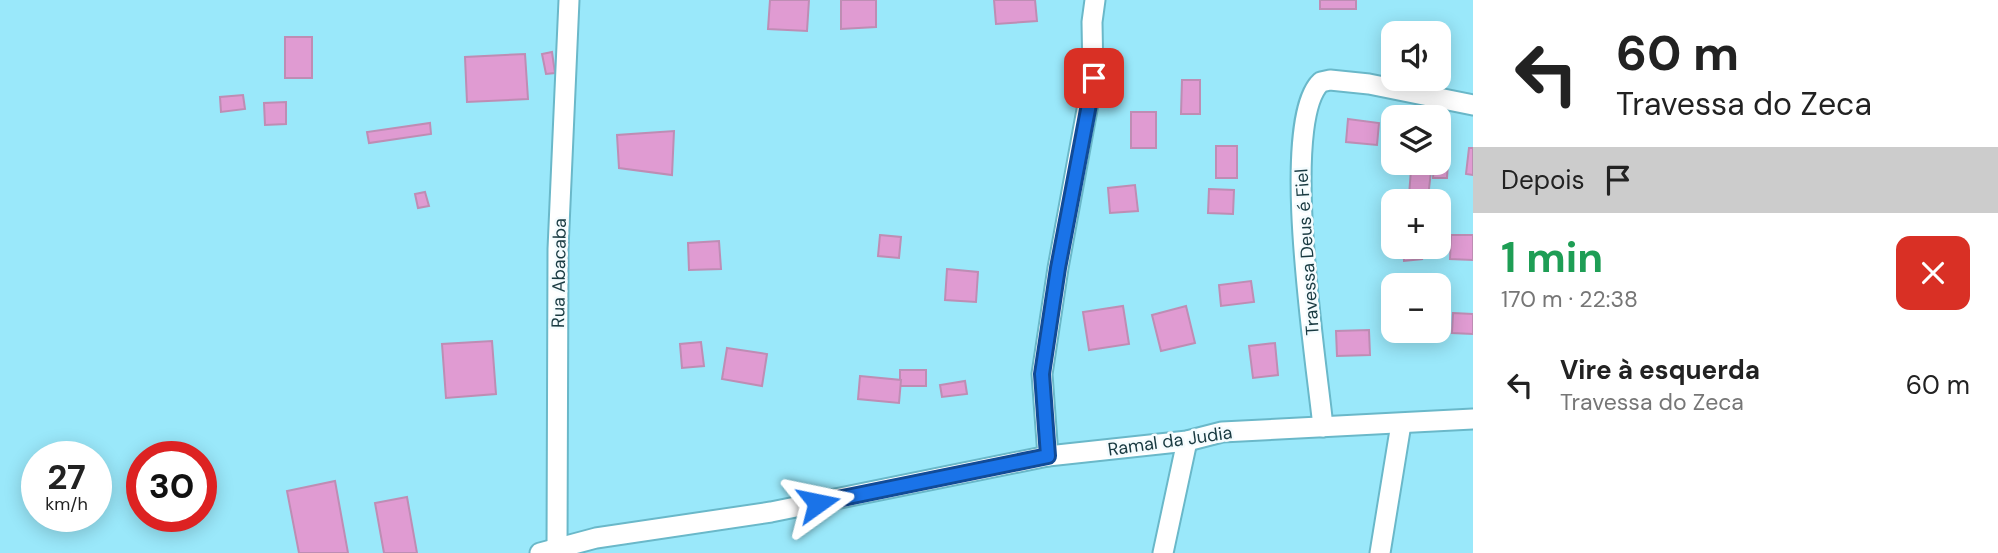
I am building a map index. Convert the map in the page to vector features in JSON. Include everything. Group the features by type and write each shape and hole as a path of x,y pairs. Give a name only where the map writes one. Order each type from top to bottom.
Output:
{"street":[{"name":"Rua Abacaba","path":"558,550 558,249 569,0"},
{"path":"1048,456 1042,374 1058,268 1094,78 1091,22 1095,0"},
{"name":"Travessa Deus é Fiel","path":"1323,427 1300,189 1300,143 1307,104 1321,82 1330,80 1369,84 1473,105"},
{"name":"Ramal da Judia","path":"540,553 596,538 771,512 1048,456 1187,442 1222,432 1473,419"},
{"path":"1380,553 1401,424"},
{"path":"1163,553 1187,442"}],"building":[{"path":"770,0 809,0 807,31 768,29"},
{"path":"841,0 876,0 876,27 841,29"},
{"path":"994,0 1035,0 1037,21 996,24"},
{"path":"1320,0 1356,0 1356,9 1320,9"},
{"path":"285,37 312,37 312,78 285,78"},
{"path":"552,52 555,73 546,74 542,54"},
{"path":"525,54 528,99 467,102 465,57"},
{"path":"1182,80 1200,80 1200,114 1181,114"},
{"path":"243,95 245,109 221,112 220,97"},
{"path":"286,102 286,124 265,125 264,103"},
{"path":"1131,112 1156,112 1156,148 1131,148"},
{"path":"1348,119 1379,123 1377,145 1346,142"},
{"path":"430,123 431,134 369,143 367,132"},
{"path":"674,131 672,175 619,168 617,135"},
{"path":"1216,146 1237,146 1237,178 1216,178"},
{"path":"1469,148 1473,148 1473,175 1466,174"},
{"path":"1411,175 1431,175 1429,189 1410,189"},
{"path":"1433,175 1447,175 1447,178 1433,178"},
{"path":"1135,185 1138,211 1110,213 1108,188"},
{"path":"1209,189 1234,190 1233,214 1208,213"},
{"path":"425,192 429,206 418,208 415,194"},
{"path":"880,235 901,237 899,258 878,256"},
{"path":"1451,235 1473,235 1473,260 1450,259"},
{"path":"719,241 721,269 689,270 688,243"},
{"path":"947,269 978,272 976,302 945,300"},
{"path":"1251,281 1254,302 1221,306 1219,285"},
{"path":"1123,306 1129,344 1089,350 1083,312"},
{"path":"1186,306 1195,343 1161,351 1152,315"},
{"path":"1453,313 1473,314 1473,334 1452,333"},
{"path":"1369,330 1370,355 1337,356 1336,331"},
{"path":"492,341 496,394 446,398 442,344"},
{"path":"701,342 704,366 682,368 680,344"},
{"path":"1275,343 1278,375 1253,378 1249,346"},
{"path":"727,348 767,354 762,386 722,379"},
{"path":"900,370 926,370 926,386 900,386"},
{"path":"860,376 901,380 899,403 858,399"},
{"path":"965,381 967,394 942,397 940,385"},
{"path":"335,481 348,553 299,553 287,491"},
{"path":"407,497 417,553 384,553 375,503"}],"route":[{"path":"818,503 1048,456 1042,374 1058,268 1094,78"}]}
